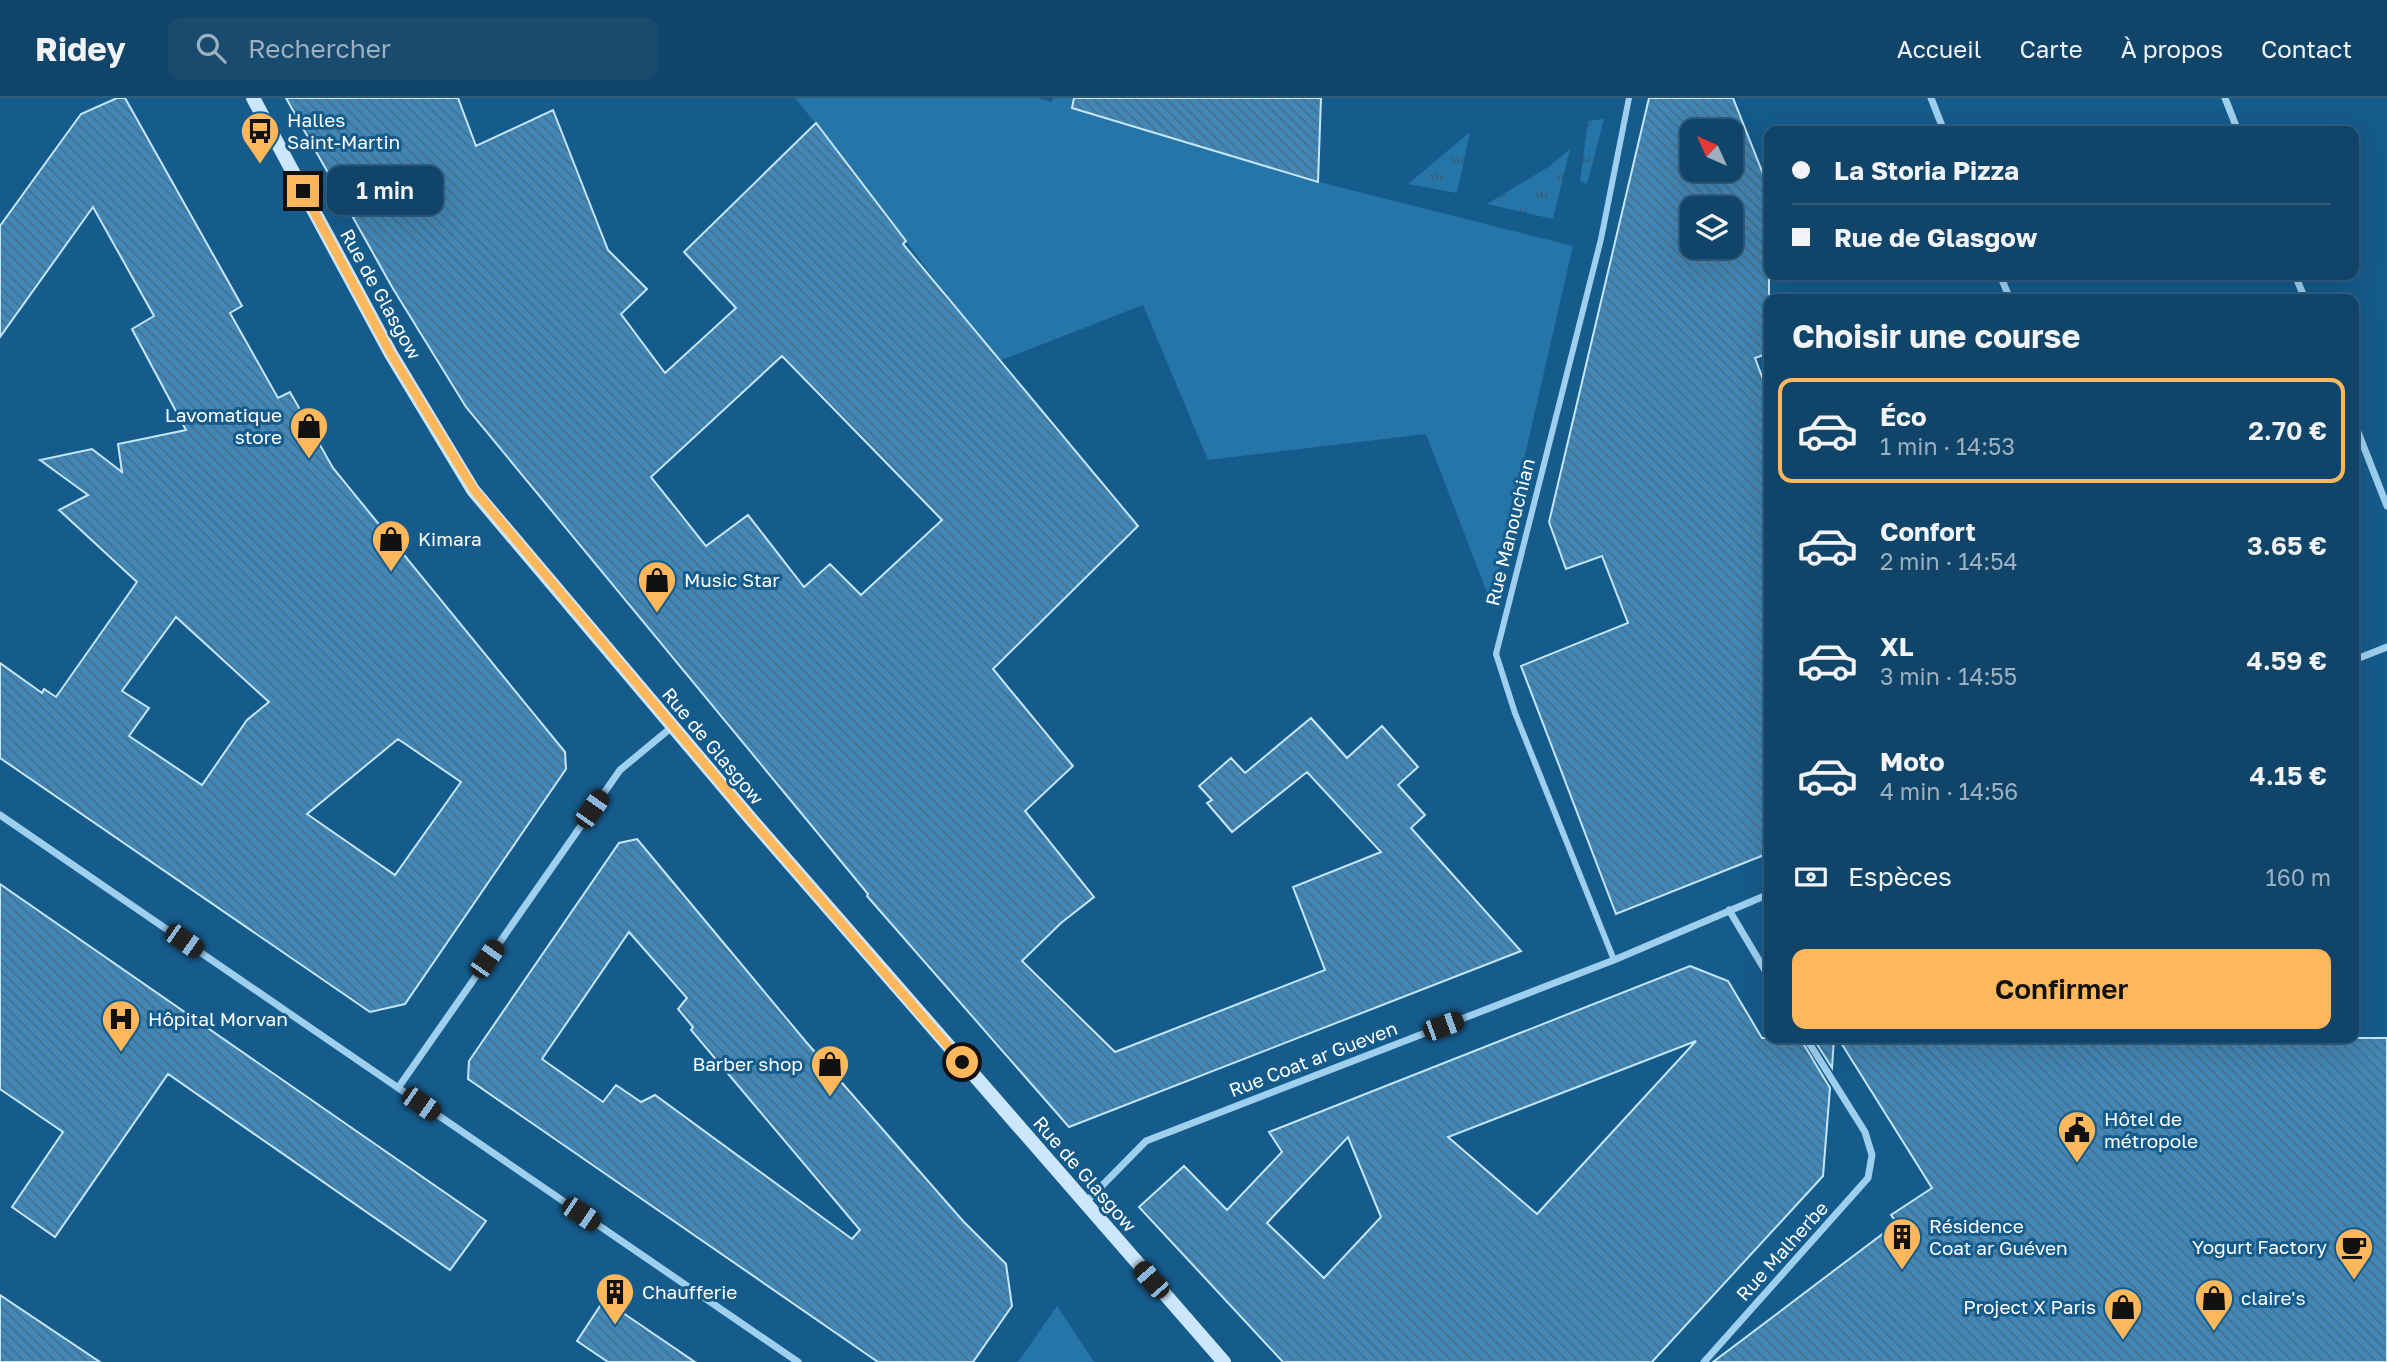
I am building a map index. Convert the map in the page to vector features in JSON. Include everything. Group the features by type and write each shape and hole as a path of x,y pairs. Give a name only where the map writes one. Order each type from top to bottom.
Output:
{"main road":[{"name":"Rue de Glasgow","path":"253,98 391,354 474,490 672,727 1224,1362"}],"street":[{"name":"Rue Manouchian","path":"1614,960 1515,713 1496,654 1601,239 1629,98"},
{"path":"1931,98 1942,126"},
{"path":"2225,98 2236,126"},
{"path":"2359,435 2387,506"},
{"path":"2359,658 2387,647"},
{"path":"398,1088 620,770 672,727"},
{"path":"0,815 799,1362"},
{"name":"Rue Coat ar Gueven","path":"1085,1204 1146,1141 1614,960 1764,896"},
{"path":"1729,910 1764,969"},
{"name":"Rue Malherbe","path":"1704,1362 1868,1178 1872,1155 1865,1132 1808,1043"}],"green space":[{"path":"795,98 1038,98 1052,102 1053,98 1321,98 1319,182 1573,246 1491,603 1426,434 1208,460 1143,305 999,361"},
{"path":"1604,119 1587,184 1580,181 1588,121"},
{"path":"1470,132 1457,193 1408,184"},
{"path":"1570,149 1553,219 1487,204 1550,166"},
{"path":"1057,1306 1094,1362 1018,1362"}],"building":[{"path":"117,98 125,98 242,306 230,313 278,398 290,392 333,468 565,752 566,769 405,1004 370,1012 0,758 0,663 42,693 44,689 56,697 137,582 59,510 88,495 40,460 92,449 122,472 118,444 186,430 132,329 154,316 93,207 0,337 0,226 81,114","holes":["176,617 269,702 247,720 202,785 129,736 149,708 122,691","398,739 461,782 395,875 307,814"]},
{"path":"286,98 458,98 476,146 553,110 608,250 647,289 621,314 665,373 736,308 684,252 816,123 906,241 903,244 1138,526 993,669 1073,766 1025,811 1094,897 1061,923 1022,961 1115,1052 1325,970 1293,887 1381,852 1307,772 1232,832 1207,803 1212,800 1199,786 1231,758 1245,773 1311,718 1347,758 1382,726 1418,767 1398,785 1425,815 1411,828 1521,951 1069,1127 867,896 466,407 392,287","holes":["782,356 942,520 861,595 830,564 804,587 748,515 706,546 651,477"]},
{"path":"1074,98 1321,98 1318,182 1072,108"},
{"path":"1649,98 1733,98 1741,119 1680,119 1680,182 1743,182 1743,123 1764,176 1764,280 1769,280 1769,294 1764,294 1764,355 1755,358 1764,382 1764,855 1616,914 1521,666 1628,623 1602,556 1566,569 1549,522"},
{"path":"637,839 807,1043 963,1221 1006,1264 1012,1306 973,1362 878,1362 468,1079 469,1061 619,843","holes":["629,932 687,998 678,1009 693,1027 691,1030 860,1230 852,1239 655,1095 641,1102 616,1085 603,1102 542,1059"]},
{"path":"0,884 486,1221 450,1270 168,1074 55,1237 12,1207 63,1132 0,1089"},
{"path":"1690,966 1728,981 1764,1038 1764,1043 1803,1043 1830,1088 1823,1176 1652,1362 1283,1362 1139,1207 1184,1166 1227,1210 1282,1152 1269,1132","holes":["1696,1041 1537,1214 1448,1137","1348,1137 1381,1217 1324,1278 1267,1223"]},
{"path":"2359,1038 2387,1038 2387,1362 1713,1362 1897,1223 1891,1215 1932,1188 1841,1043 2359,1043"},
{"path":"1816,1043 1834,1043 1832,1068"},
{"path":"0,1295 100,1362 0,1362"},
{"name":"Chaufferie","path":"604,1300 695,1362 608,1362 577,1341"}],"place":[{"name":"Halles Saint-Martin","path":"260,165"},
{"name":"Lavomatique store","path":"309,460"},
{"name":"Kimara","path":"391,573"},
{"name":"Music Star","path":"657,614"},
{"name":"Hôpital Morvan","path":"121,1053"},
{"name":"Barber shop","path":"830,1098"},
{"name":"Hôtel de métropole","path":"2077,1164"},
{"name":"Résidence Coat ar Guéven","path":"1902,1271"},
{"name":"Yogurt Factory","path":"2354,1281"},
{"name":"Chaufferie","path":"615,1326"},
{"name":"claire's","path":"2214,1332"},
{"name":"Project X Paris","path":"2123,1341"}],"route":[{"path":"303,191 391,354 474,490 649,700 962,1062"}]}
